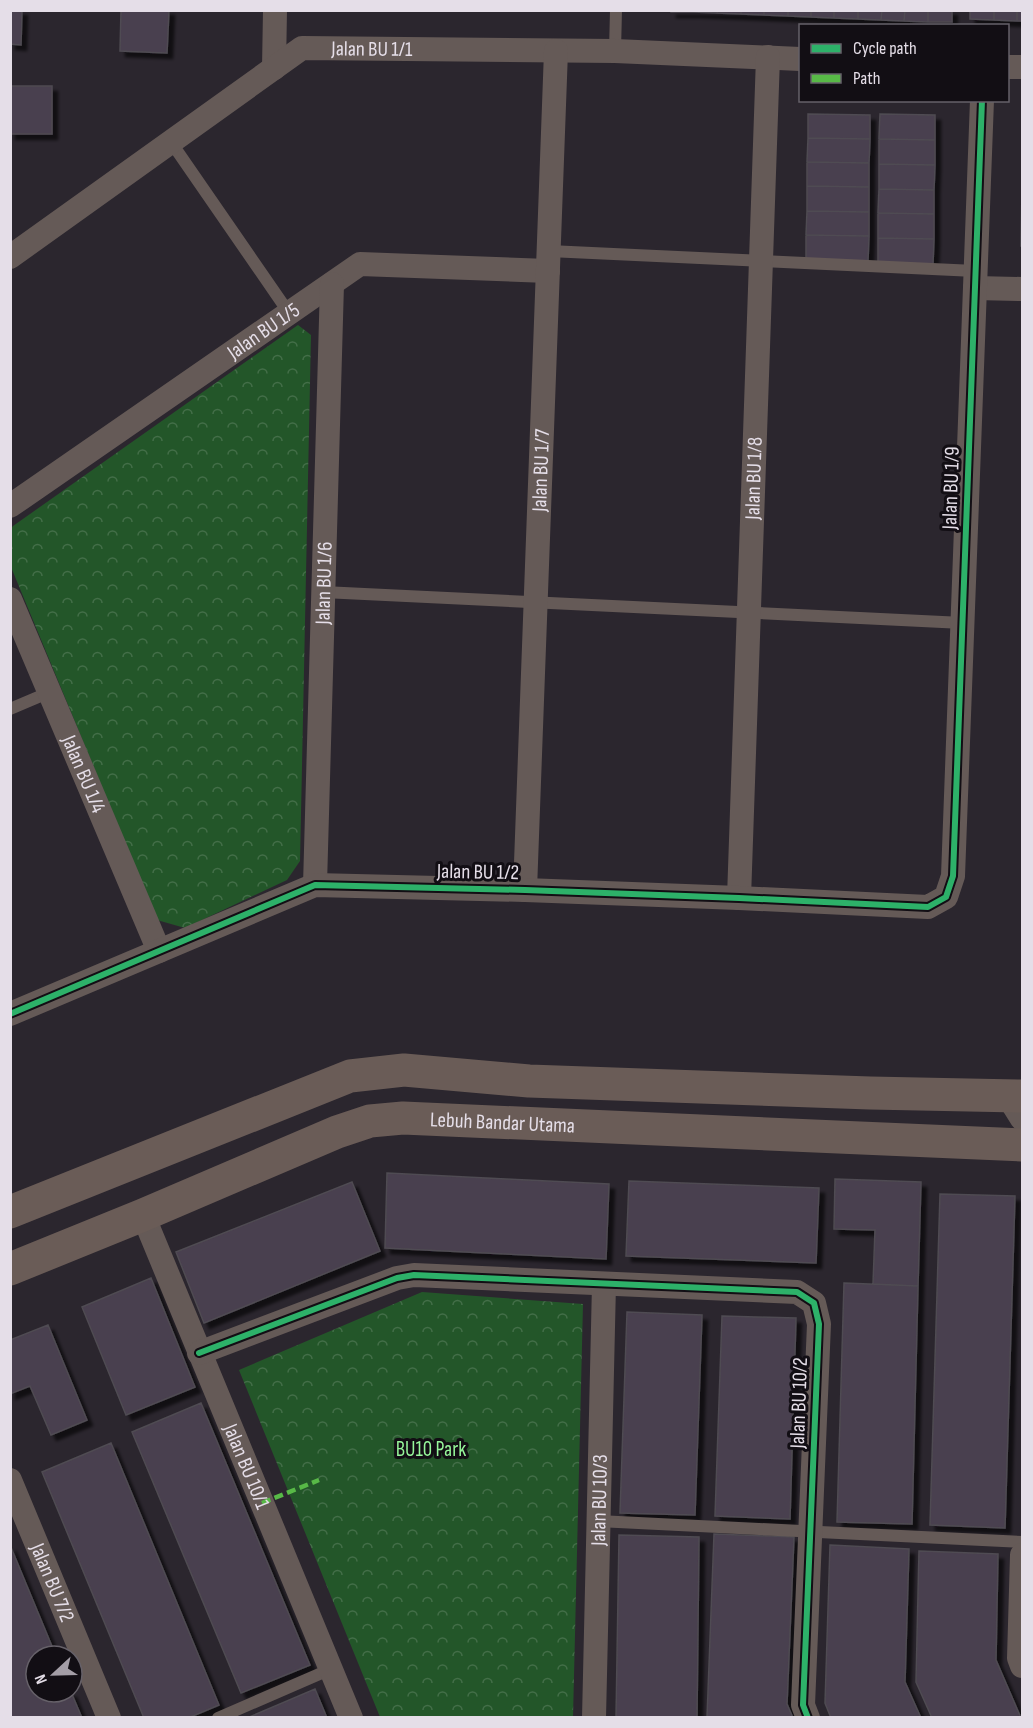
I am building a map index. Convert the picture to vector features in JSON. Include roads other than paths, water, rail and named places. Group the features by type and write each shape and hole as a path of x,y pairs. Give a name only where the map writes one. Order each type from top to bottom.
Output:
{"main road":[{"name":"Lebuh Bandar Utama","path":"10,1212 350,1076 404,1070 529,1081 859,1093 1017,1104"},
{"name":"Lebuh Bandar Utama","path":"10,1269 337,1132 370,1121 403,1118 1023,1145"}],"street":[{"path":"274,68 275,10"},
{"name":"Jalan BU 1/1","path":"10,257 302,48 615,51 799,59"},
{"name":"Jalan BU 1/7","path":"525,890 556,51"},
{"name":"Jalan BU 1/8","path":"739,898 768,57"},
{"name":"Jalan BU 1/9","path":"953,876 982,102"},
{"name":"Jalan BU 1/5","path":"10,506 360,264 548,261"},
{"path":"975,279 1023,289"},
{"name":"Jalan BU 1/6","path":"315,885 332,284"},
{"name":"Jalan BU 1/4","path":"10,599 159,951"},
{"name":"Jalan BU 1/2","path":"10,1014 315,885 525,890 928,907 946,897 953,876"},
{"name":"Jalan BU 10/1","path":"143,1215 351,1718"},
{"name":"Jalan BU 10/2","path":"199,1353 396,1278 414,1275 798,1292 814,1303 819,1324 803,1705 808,1718"},
{"name":"Jalan BU 10/3","path":"594,1718 604,1284"},
{"name":"Jalan BU 7/2","path":"10,1480 109,1718"},
{"path":"1023,1555 1020,1658 1023,1666"}],"lane":[{"path":"615,51 616,10"},
{"path":"171,142 289,313"},
{"path":"548,261 761,261 975,279"},
{"path":"323,592 963,623"},
{"path":"10,709 50,692"},
{"path":"598,1521 1023,1542"},
{"path":"218,1718 331,1670"}],"park label":[{"name":"BU10 Park","path":"431,1449"}]}
